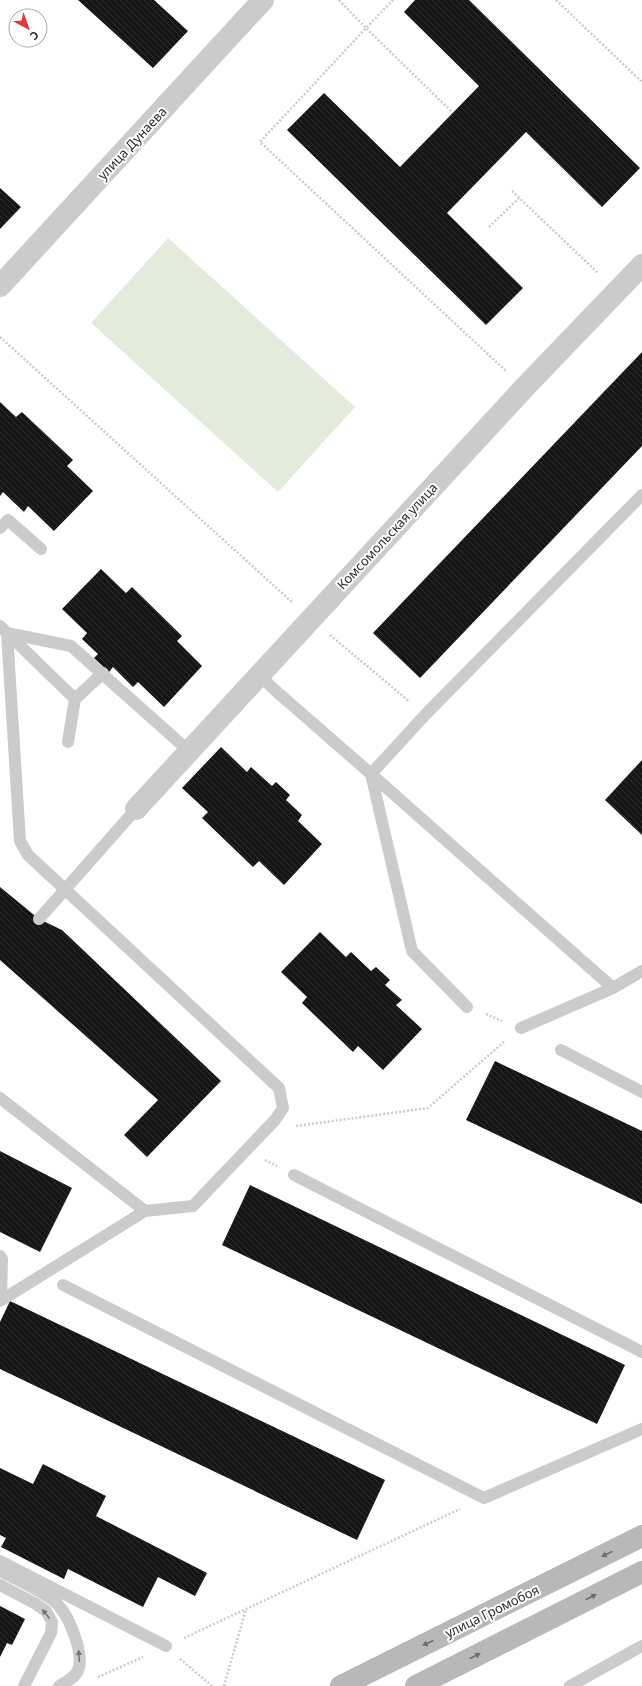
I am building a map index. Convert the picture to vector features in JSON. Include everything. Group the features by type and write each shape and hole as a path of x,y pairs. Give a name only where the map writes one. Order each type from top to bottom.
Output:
{"main road":[{"name":"улица Громобоя","path":"342,1686 642,1536"},
{"path":"416,1686 642,1572"}],"street":[{"name":"улица Дунаева","path":"0,286 264,0"},
{"name":"Комсомольская улица","path":"136,809 525,387 642,265"}],"lane":[{"path":"371,774 425,715 642,495"},
{"path":"3,520 41,549"},
{"path":"4,629 71,646 190,752"},
{"path":"4,629 75,699"},
{"path":"0,1301 145,1212 193,1206 247,1151 275,1120 283,1108 279,1088 28,854 20,841 4,629"},
{"path":"68,742 75,699 103,673"},
{"path":"259,674 276,691 613,988"},
{"path":"371,774 412,951 467,1007"},
{"path":"39,919 136,809"},
{"path":"521,1028 613,988 642,971"},
{"path":"561,1050 642,1092"},
{"path":"0,1098 145,1212"},
{"path":"294,1175 642,1352"},
{"path":"0,1256 2,1259 0,1301"},
{"path":"63,1285 484,1498 642,1429"},
{"path":"0,1561 166,1646"},
{"path":"0,1571 55,1601 71,1624 80,1656 78,1669 69,1681 59,1686"},
{"path":"0,1586 36,1604 46,1611 52,1622 51,1633 24,1686"},
{"path":"570,1686 642,1646"}],"path":[{"path":"339,0 450,111"},
{"path":"393,0 260,142 525,387"},
{"path":"556,0 642,82"},
{"path":"512,191 603,278"},
{"path":"489,227 519,198"},
{"path":"0,337 310,619 425,715"},
{"path":"266,1130 428,1108 521,1028 467,1007"},
{"path":"247,1151 294,1175"},
{"path":"94,1679 484,1498"},
{"path":"224,1686 246,1608"},
{"path":"166,1646 212,1686"}],"shaded area":[{"path":"168,238 355,407 278,492 91,323"}],"building":[{"path":"78,0 154,0 188,31 153,68"},
{"path":"415,0 469,0 640,168 602,207 526,132 447,213 523,288 486,325 287,130 324,93 400,167 479,86 404,12"},
{"path":"0,188 21,207 0,229"},
{"path":"642,352 642,446 420,678 373,633"},
{"path":"0,402 16,417 22,412 73,460 67,466 93,491 54,531 28,506 24,512 3,492 0,496"},
{"path":"101,569 126,593 132,587 182,636 177,641 202,666 164,707 138,682 133,687 113,667 109,672 94,658 98,654 82,639 87,633 62,609"},
{"path":"221,747 247,772 251,767 272,786 276,782 290,795 286,800 302,815 298,821 322,844 284,885 259,861 253,867 202,818 208,812 182,788"},
{"path":"642,760 642,835 605,800"},
{"path":"0,887 39,919 62,930 221,1081 147,1157 124,1135 158,1100 0,960"},
{"path":"320,932 346,957 351,952 371,971 376,967 390,980 385,985 402,1000 396,1005 422,1029 383,1070 358,1046 353,1052 302,1003 307,997 281,972"},
{"path":"495,1061 642,1131 642,1204 466,1120"},
{"path":"0,1151 72,1188 40,1252 0,1232"},
{"path":"250,1185 625,1365 597,1424 222,1245"},
{"path":"10,1301 385,1480 357,1540 0,1369 0,1322"},
{"path":"43,1464 106,1496 96,1516 207,1573 195,1596 158,1577 143,1607 68,1569 64,1579 1,1547 6,1538 0,1535 0,1468 33,1484"},
{"path":"0,1606 25,1619 12,1645 7,1643 0,1657"}]}
